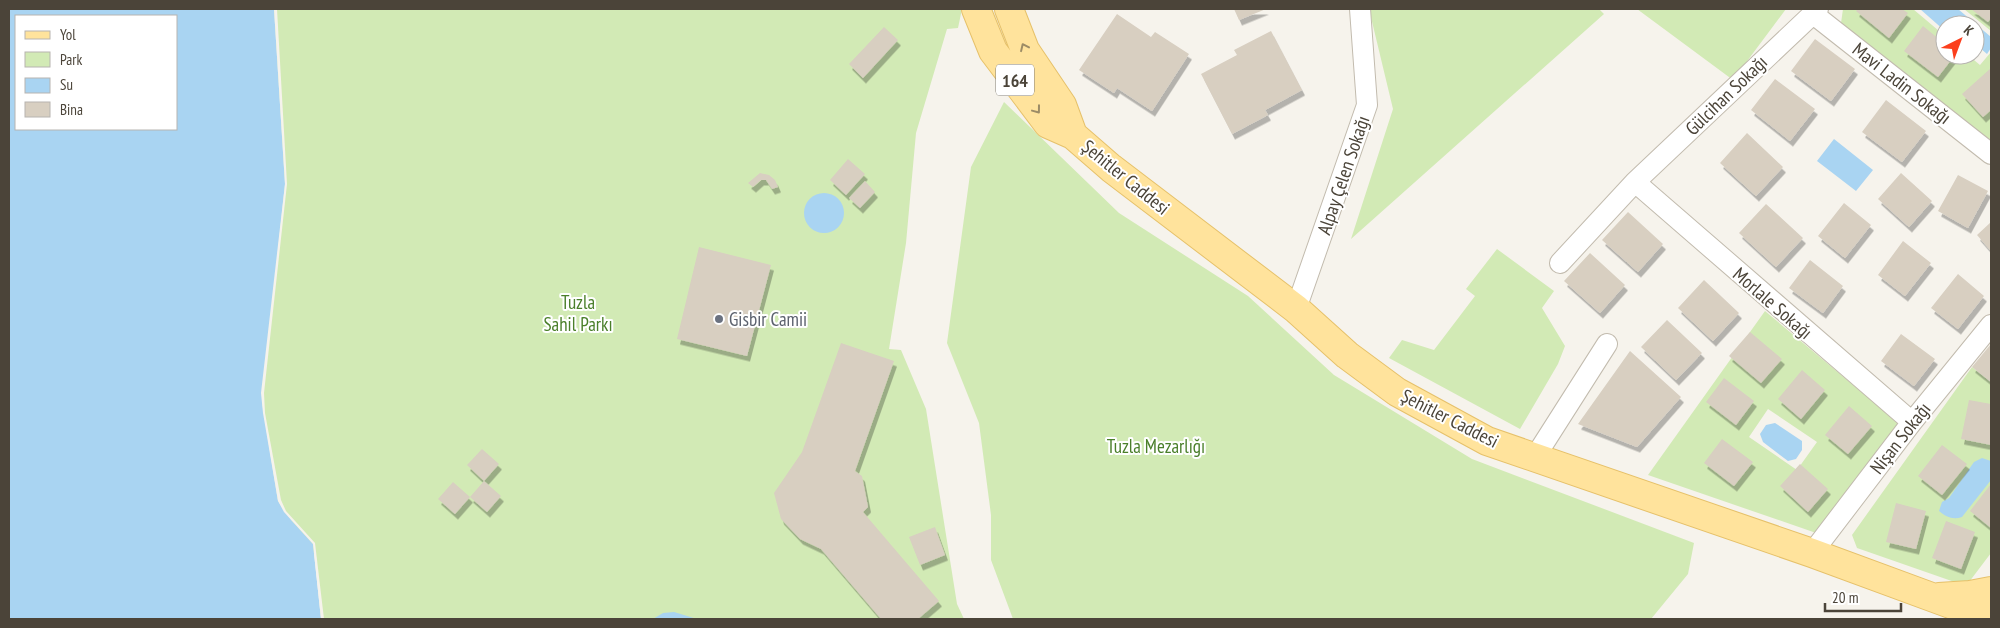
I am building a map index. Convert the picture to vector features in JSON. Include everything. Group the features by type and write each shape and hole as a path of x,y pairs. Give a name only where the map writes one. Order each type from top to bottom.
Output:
{"main road":[{"name":"164","path":"976,9 993,51 1048,124 1073,135"},
{"name":"164","path":"1009,9 1025,50 1062,105 1073,135"},
{"name":"Şehitler Caddesi","path":"1073,135 1111,168 1296,309 1347,355 1397,392 1487,441 1812,553 1920,594 1985,616"},
{"name":"Şehitler Caddesi","path":"1920,594 1954,596 1991,591"}],"street":[{"name":"Alpay Çelen Sokağı","path":"1296,309 1367,105 1360,9"},
{"name":"Mavi Ladin Sokağı","path":"1815,11 1991,154"},
{"name":"Gülcihan Sokağı","path":"1560,263 1635,182 1815,11"},
{"name":"Morlale Sokağı","path":"1635,182 1912,422"},
{"name":"Nişan Sokağı","path":"1812,553 1912,422 1991,325"},
{"path":"1535,457 1607,344"}],"green space":[{"name":"Tuzla Sahil Parkı","path":"274,9 962,9 958,28 947,29 916,133 906,243 889,349 901,350 926,409 957,604 964,619 321,619 316,556 278,501 262,402 285,184"},
{"path":"1369,9 1599,9 1604,14 1351,239 1393,109"},
{"path":"1637,9 1786,9 1733,80"},
{"path":"1843,9 1913,9 1935,28 1935,65 1985,65 1985,59 1991,52 1991,141 1841,23"},
{"path":"1964,9 1991,9 1991,31 1985,26 1985,15 1971,15"},
{"name":"Tuzla Mezarlığı","path":"1004,102 1119,213 1248,296 1334,375 1472,459 1694,543 1688,574 1651,619 1013,619 991,560 991,515 979,423 947,343 971,167"},
{"path":"1497,249 1554,291 1542,308 1565,346 1558,364 1520,429 1389,358 1402,340 1434,350 1475,296 1466,289"},
{"path":"1765,311 1902,426 1819,534 1648,475","holes":["1768,409 1817,442 1797,470 1749,437"]},
{"path":"1972,367 1991,382 1991,553 1966,586 1857,548 1852,535"}],"water":[{"path":"9,9 274,9 285,184 262,402 278,501 292,521 313,544 321,619 9,619"},
{"path":"1920,9 1958,9 1965,15 1935,15 1935,22"},
{"path":"1985,32 1991,37 1991,48 1987,54 1985,52"},
{"path":"1834,139 1873,170 1856,191 1817,161"},
{"path":"820,193 828,193 835,196 841,202 844,213 841,224 835,230 828,233 820,233 813,230 807,224 804,217 804,209 807,202 813,196"},
{"path":"1775,423 1802,441 1802,450 1796,459 1788,461 1763,442 1760,434 1766,425"},
{"path":"1982,458 1991,461 1991,480 1962,517 1953,518 1939,511 1942,502 1949,498 1974,462"},
{"path":"674,612 697,619 653,619 663,613"}],"pier":[{"path":"274,9 277,9 287,184 264,393 265,413 281,500 286,511 315,543 324,619 321,619 313,544 284,512 278,501 261,393 285,184"}],"building":[{"path":"1234,9 1266,9 1239,20"},
{"path":"1858,9 1902,9 1908,13 1889,38 1856,11"},
{"path":"1971,9 1991,9 1991,18 1988,22 1985,20 1985,15 1979,15"},
{"path":"1117,14 1151,37 1155,32 1189,54 1152,111 1117,88 1114,93 1079,70"},
{"path":"1923,26 1935,36 1935,65 1947,65 1938,77 1904,51"},
{"path":"884,27 898,40 863,78 849,64"},
{"path":"1271,31 1302,90 1265,110 1268,115 1232,134 1201,74 1237,55 1234,50"},
{"path":"1815,39 1855,69 1831,101 1791,71"},
{"path":"1991,68 1991,110 1983,117 1962,94"},
{"path":"1775,79 1815,109 1790,141 1751,110"},
{"path":"1886,100 1926,131 1902,162 1862,132"},
{"path":"1747,133 1783,167 1756,196 1720,163"},
{"path":"848,159 865,174 846,195 830,180"},
{"path":"760,173 769,175 775,180 778,187 772,189 766,180 761,180 753,187 748,183"},
{"path":"1901,173 1932,201 1909,227 1878,199"},
{"path":"1958,175 1988,191 1968,228 1938,211"},
{"path":"865,181 875,192 860,208 849,198"},
{"path":"1844,203 1871,225 1845,258 1818,236"},
{"path":"1766,204 1803,238 1776,267 1739,233"},
{"path":"1628,212 1663,244 1638,272 1602,240"},
{"path":"1991,222 1991,251 1977,235"},
{"path":"1903,241 1931,263 1905,296 1878,275"},
{"name":"Gisbir Camii","path":"699,247 771,265 747,356 677,339"},
{"path":"1590,253 1625,285 1600,313 1564,281"},
{"path":"1810,260 1843,286 1823,313 1789,288"},
{"path":"1958,274 1984,296 1958,329 1931,308"},
{"path":"1704,280 1739,313 1713,341 1678,308"},
{"path":"1667,320 1702,353 1676,380 1641,347"},
{"path":"1750,332 1782,359 1761,383 1729,356"},
{"path":"1901,334 1935,359 1914,386 1881,361"},
{"path":"841,343 894,361 855,471 862,476 868,507 863,512 939,601 918,619 881,619 821,549 800,539 781,519 774,493 802,452"},
{"path":"1991,344 1991,382 1972,367"},
{"path":"1630,351 1681,397 1637,447 1578,424"},
{"path":"1802,370 1825,390 1801,419 1778,399"},
{"path":"1724,378 1754,401 1736,425 1706,402"},
{"path":"1969,400 1991,404 1991,445 1961,439"},
{"path":"1849,406 1872,426 1848,454 1825,435"},
{"path":"1722,439 1753,462 1734,486 1704,463"},
{"path":"1942,445 1967,464 1942,495 1918,476"},
{"path":"482,449 499,464 484,481 467,465"},
{"path":"1800,464 1828,489 1808,512 1780,486"},
{"path":"484,481 501,496 487,512 470,497"},
{"path":"453,482 470,497 455,514 438,499"},
{"path":"1991,484 1991,528 1970,511"},
{"path":"1896,503 1926,511 1916,549 1886,542"},
{"path":"1946,521 1975,532 1961,569 1932,558"},
{"path":"935,527 945,555 920,565 909,537"}],"place":[{"name":"Gisbir Camii","path":"719,319"}]}
